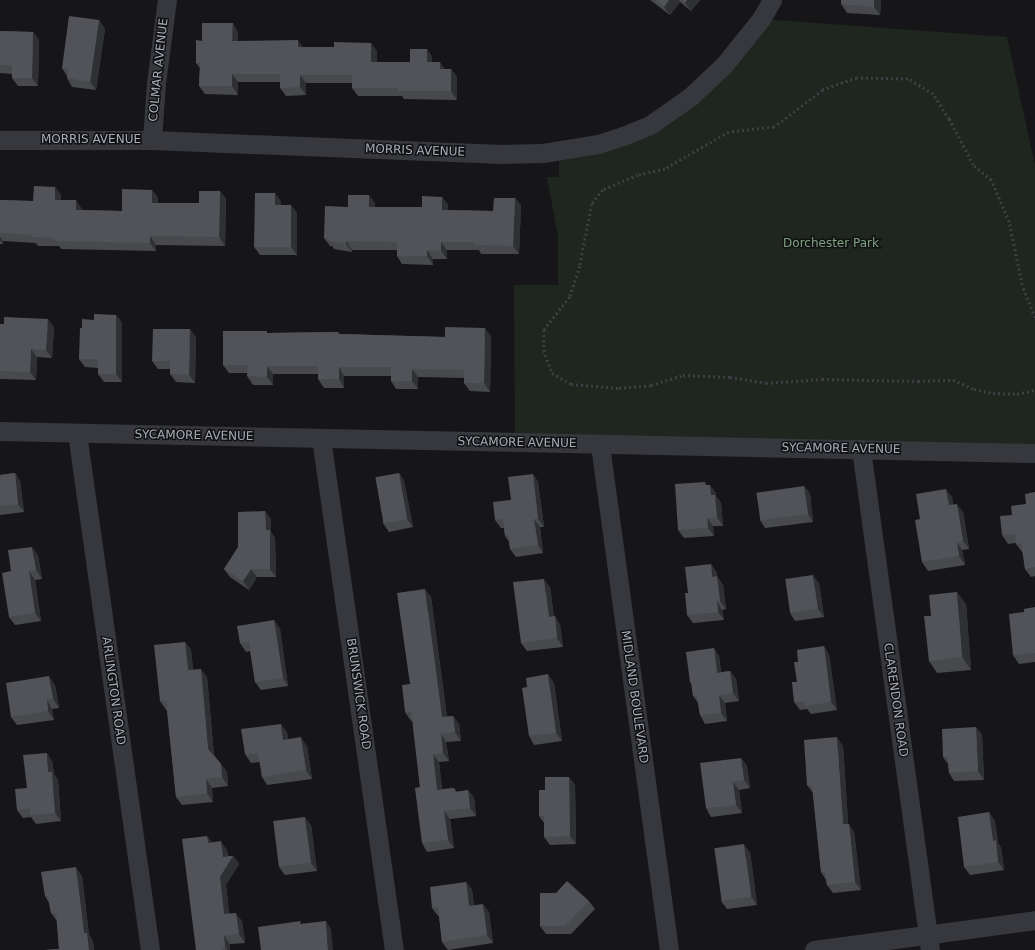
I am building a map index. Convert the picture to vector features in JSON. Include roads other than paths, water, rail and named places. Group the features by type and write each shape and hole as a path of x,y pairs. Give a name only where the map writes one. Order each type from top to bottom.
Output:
{"street":[{"name":"COLMAR AVENUE","path":"152,140 156,83 167,0"},
{"name":"MORRIS AVENUE","path":"0,140 152,140 502,154 543,153 598,144 650,125 690,97 724,65 761,19 772,0"},
{"name":"SYCAMORE AVENUE","path":"0,431 600,445 1035,453"},
{"name":"ARLINGTON ROAD","path":"77,433 150,950"},
{"name":"BRUNSWICK ROAD","path":"321,438 394,950"},
{"name":"MIDLAND BOULEVARD","path":"600,445 669,950"},
{"name":"CLARENDON ROAD","path":"860,449 928,943"},
{"path":"814,950 928,943 1035,920"}],"park label":[{"name":"Dorchester Park","path":"831,244"}]}
